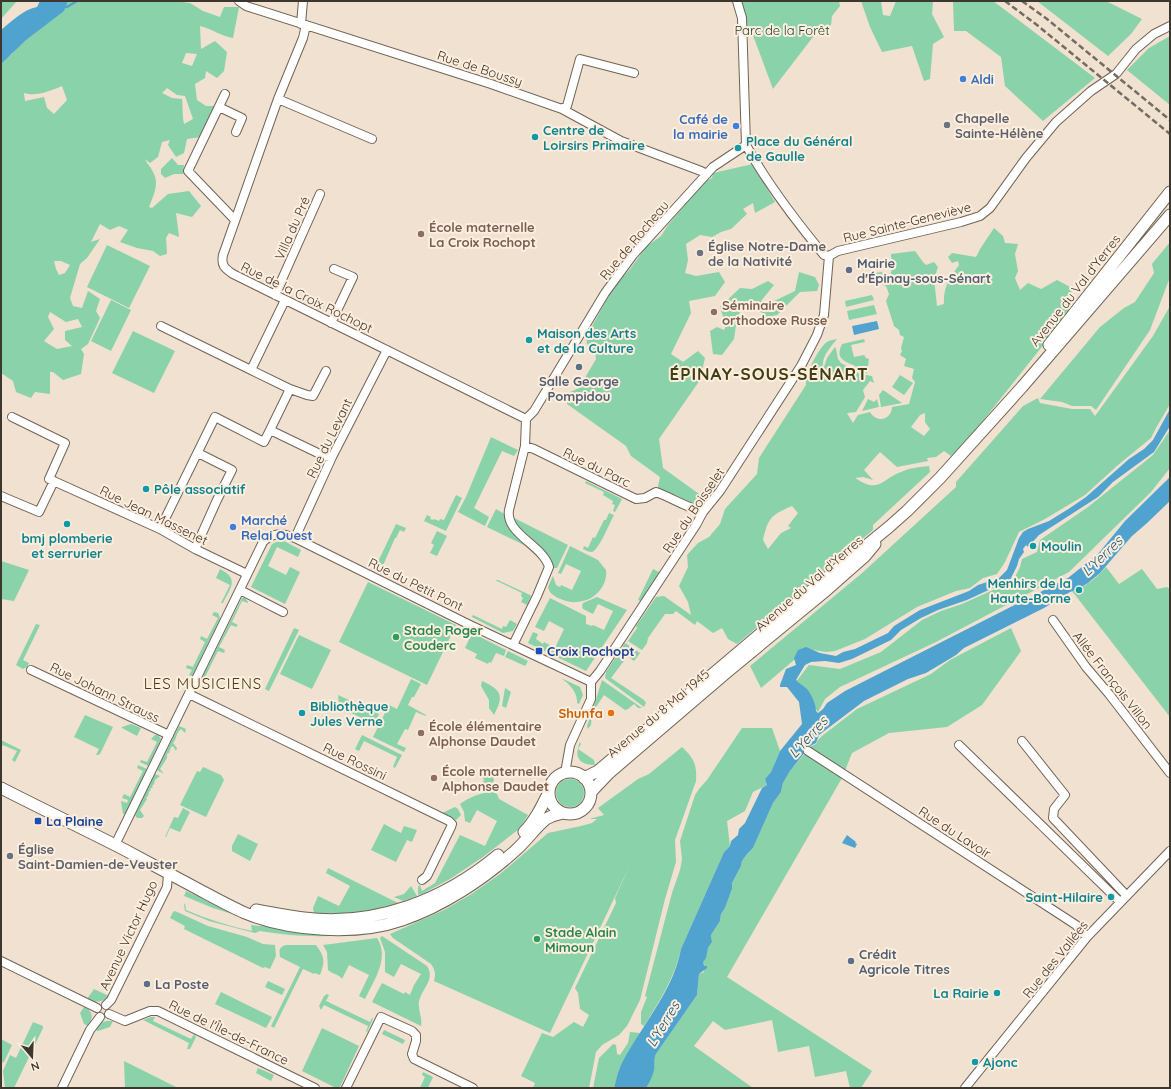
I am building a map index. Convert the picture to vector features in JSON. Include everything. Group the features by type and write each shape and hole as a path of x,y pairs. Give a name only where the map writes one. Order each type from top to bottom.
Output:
{"main road":[{"name":"Avenue du Val d'Yerres","path":"1003,407 1020,381 1170,192"},
{"name":"Avenue du Val d'Yerres","path":"743,654 823,593 865,556 889,527 940,478 1022,387 1170,215"},
{"name":"Avenue du 8 Mai 1945","path":"584,778 598,771 743,654"},
{"name":"Avenue du 8 Mai 1945","path":"591,792 609,773 743,654"},
{"path":"1,788 115,845 168,874 226,904 245,913 266,920 301,927 330,930 350,930 379,927 419,913 455,894 498,865 546,819 563,813 574,813 582,810 587,805 591,792 584,778 574,773 565,773 556,778 552,782 549,792 529,827 513,843 494,859 447,889 399,911 349,919 312,919 270,913 226,904"},
{"path":"549,792 553,805 557,810 563,813"}],"street":[{"name":"Rue de Boussy","path":"238,1 246,6 491,84 562,109 621,141 707,174"},
{"name":"Rue de la Croix Rochopt","path":"302,1 303,38 278,99 222,255 222,263 224,268 233,274 526,419"},
{"path":"737,1 742,18 746,145"},
{"name":"Rue Sainte-Geneviève","path":"746,145 755,161 795,220 824,255 829,256 838,251 961,222 980,216 990,208 1026,158 1056,122 1091,91 1116,74 1136,49 1154,34 1170,26"},
{"path":"562,109 567,106 580,59 634,73"},
{"path":"225,94 188,171 235,220"},
{"path":"278,99 372,139"},
{"path":"219,107 242,118 236,132"},
{"name":"Rue de Rocheau","path":"526,419 534,411 586,323 633,255 707,174 718,164 746,145"},
{"name":"Villa du Pré","path":"275,295 320,194"},
{"name":"Rue du Boisselet","path":"591,682 600,671 647,600 705,509 720,490 808,353 822,325 829,256"},
{"path":"331,323 353,277 334,269"},
{"path":"251,370 285,300"},
{"path":"161,326 290,389 307,395 313,396 326,371"},
{"name":"Rue du Levant","path":"295,538 332,457 387,350"},
{"path":"160,529 215,417 264,442 290,389"},
{"path":"1,496 39,512 65,443 12,417"},
{"path":"513,644 537,596 549,567 548,562 515,529 509,518 509,510 525,449 526,419"},
{"path":"270,430 308,452 332,457"},
{"name":"Rue du Parc","path":"525,449 534,449 636,499 645,498 656,492 690,508 705,509"},
{"path":"195,549 216,500 232,470 198,453"},
{"name":"Rue Jean Massenet","path":"51,480 160,529 195,549 248,574"},
{"name":"Rue du Petit Pont","path":"115,845 263,542 267,538 278,534 295,538 591,682"},
{"path":"240,590 283,612"},
{"name":"Allée François Villon","path":"1053,620 1086,667 1109,694 1170,773"},
{"name":"Rue Johann Strauss","path":"32,670 169,735"},
{"path":"565,773 570,745 591,699 591,682"},
{"name":"Rue Rossini","path":"189,694 449,821 452,824 451,827 427,876 422,880"},
{"path":"1022,741 1065,794 1054,809 1053,818 1123,898"},
{"path":"959,745 1123,898"},
{"name":"Rue du Lavoir","path":"808,751 1076,925 1087,937"},
{"name":"Rue des Vallées","path":"964,1088 1087,937 1170,851"},
{"name":"Avenue Victor Hugo","path":"106,1005 111,1000 167,887 168,874"},
{"path":"2,963 97,1008"},
{"path":"97,1008 100,1005 106,1005 109,1008 109,1014 104,1018 100,1017"},
{"path":"97,1008 97,1014 100,1017"},
{"name":"Rue de l'Île-de-France","path":"109,1014 125,1022 150,1010 158,1011 315,1088"},
{"path":"62,1088 90,1030 100,1017"},
{"path":"346,1088 381,1017 412,1031 416,1036 412,1054 414,1059 473,1088"}],"green space":[{"path":"1,1 17,1 1,19"},
{"path":"58,1 175,1 190,3 203,11 220,17 224,7 239,7 233,38 200,26 201,49 215,41 227,52 224,71 217,78 206,71 205,78 195,84 197,100 206,106 217,106 209,136 187,139 184,153 176,157 168,145 170,140 162,142 158,157 150,163 145,159 155,176 156,181 155,190 149,207 152,208 168,194 189,191 201,206 192,217 176,213 179,237 169,233 166,238 167,254 160,256 153,251 137,248 120,242 128,230 119,226 110,230 100,224 91,242 100,239 87,258 80,264 70,298 73,306 82,308 88,291 100,299 96,311 100,318 88,344 81,349 84,354 81,374 63,380 53,372 50,372 50,394 35,392 31,398 16,392 13,381 1,373 1,61 12,54 32,27","holes":["186,53 197,54 192,66 182,63","62,86 67,100 54,114 47,108 44,97 25,101 24,93 38,94","167,88 177,95 185,96 193,119 184,124 182,99 172,98 162,93","54,261 61,261 70,265 65,273 59,275 56,269","50,312 66,322 78,319 82,327 65,331 65,340 72,346 57,349 44,341 54,329 48,317"]},
{"name":"Parc de la Forêt","path":"741,1 839,1 840,6 832,16 831,25 819,29 773,89 751,30 744,25"},
{"path":"861,1 881,1 883,15 890,16 896,1 933,1 932,14 944,37 933,44 930,79 924,81 912,46 882,52 870,27"},
{"path":"953,1 993,1 1095,78 1043,121 1005,86 1001,57 966,31 954,31"},
{"path":"1037,1 1106,1 1142,19 1131,34 1108,56"},
{"path":"1170,36 1170,105 1127,70 1149,48"},
{"path":"172,158 178,165 184,165 183,174 174,174 165,178 161,174 161,169"},
{"path":"753,164 775,202 755,213 753,203 743,209 747,214 731,229 712,237 700,235 686,244 688,260 685,273 696,276 719,272 725,282 715,296 689,301 691,313 671,354 683,362 698,351 705,358 700,380 659,439 663,468 706,499 697,506 657,491 660,477 631,456 626,446 567,404 568,393 579,388 596,359 595,351 587,344 586,337 613,288 630,269 647,246 661,236 701,183 712,178 713,173"},
{"path":"994,228 1003,236 1005,243 1018,244 1015,254 1018,271 1015,278 1020,290 1028,283 1041,289 1057,280 1072,288 1070,302 1072,309 974,432 951,456 944,451 936,457 927,458 928,461 897,467 880,452 864,470 873,480 863,477 855,478 863,483 875,485 880,484 894,475 911,469 929,466 930,472 873,525 873,530 737,644 728,639 722,628 713,633 697,621 695,625 676,611 673,614 665,614 648,638 647,643 642,650 628,641 637,628 636,626 656,597 664,596 691,615 688,602 679,586 688,567 687,555 698,543 709,537 720,524 725,509 757,474 759,458 806,385 807,375 813,362 827,342 837,339 824,357 823,370 827,358 835,347 838,359 841,363 860,374 872,376 874,383 870,381 863,390 865,397 856,412 847,413 853,423 858,415 870,412 876,418 883,419 889,415 892,407 909,404 915,382 912,378 914,369 904,366 906,359 900,355 904,337 900,335 899,330 894,326 886,301 889,294 886,286 875,280 875,273 882,272 886,279 890,278 892,268 891,254 915,251 926,265 934,262 938,267 934,279 937,306 944,304 946,288 959,265 958,261 952,263 948,257 952,253 976,257","holes":["925,413 925,422 930,429 924,436 911,427 920,415","792,506 798,513 788,526 791,528 781,533 768,549 763,540 769,522 779,512"]},
{"path":"1170,242 1170,277 1150,330 1096,410 1091,406 1072,406 1062,402 1040,399 1100,327 1124,308 1135,302 1154,273 1152,264"},
{"path":"107,245 150,266 129,308 87,287"},
{"path":"799,272 815,277 819,285 817,291 800,292 777,315 767,317 747,301 742,304 734,339 722,355 713,354 710,331 717,327 724,330 726,326 720,307 740,288 752,289 768,281 774,285 761,301 768,304 795,291"},
{"path":"872,295 874,300 846,307 845,301"},
{"path":"111,300 131,310 111,351 91,341"},
{"path":"874,305 877,314 849,320 847,311"},
{"path":"1170,306 1170,404 1151,438 1085,495 1045,519 1019,532 1005,562 997,574 983,578 970,588 956,591 917,607 865,639 835,651 826,652 807,649 761,688 750,666 861,574 956,487 956,482 1023,406 1038,398 1040,403 1072,409 1090,409 1095,416 1153,336"},
{"path":"133,331 175,351 154,393 112,373"},
{"path":"864,339 865,342 851,345 854,357 864,355 869,359 867,373 843,360 840,355 840,348 842,344"},
{"path":"900,375 913,383 904,395 892,387"},
{"path":"883,390 902,403 881,407 879,395"},
{"path":"868,399 874,402 877,399 879,407 862,411"},
{"path":"1170,430 1170,468 1151,492 1069,572 936,642 840,687 825,699 818,712 795,683 809,665 840,669 881,652 922,620 1013,581 1022,559 1037,552 1040,540 1088,507 1153,455"},
{"path":"491,437 518,450 514,456 502,451 474,508 489,517 485,526 458,512 466,497"},
{"path":"586,481 622,499 615,512 613,511 615,505 612,504 613,501 603,495 604,492 585,483"},
{"path":"456,495 462,498 446,531 424,521 427,515 433,520 444,520"},
{"path":"496,509 506,515 527,544 526,546 487,527"},
{"path":"609,513 614,515 598,546 592,552 583,549 584,546 588,548 593,537 595,538"},
{"path":"512,517 568,545 557,568 552,568 551,562 546,556 547,554 516,524"},
{"path":"396,524 406,528 404,532 400,530 395,538 381,570 384,571 383,573 375,570 375,568"},
{"path":"437,531 447,536 437,556 430,553 434,545 431,543"},
{"path":"279,541 284,541 301,550 298,557 277,547 268,566 286,575 290,567 300,572 285,604 251,587 272,544"},
{"path":"570,546 598,560 606,570 605,582 602,588 593,596 582,601 571,602 558,598 550,592 548,587 553,576 556,585 560,587 561,585 572,590 581,571 566,564 561,574 558,573"},
{"path":"1,561 29,570 14,601 1,599"},
{"path":"1106,567 1119,584 1142,569 1157,589 1167,587 1170,589 1170,717 1072,591 1077,590 1090,582"},
{"path":"220,569 230,576 232,580 232,584 223,603 221,603 230,585 216,578"},
{"path":"653,569 661,573 642,602 638,600"},
{"path":"495,580 530,595 531,596 527,605 521,602 523,598 521,596 522,593"},
{"name":"Stade Roger Couderc","path":"368,582 456,625 427,685 339,642"},
{"path":"597,597 627,610 586,671 528,643 533,632 538,634 536,639 543,644 544,642 555,648 564,629 549,621 544,631 535,627 550,598 586,616 586,624 593,625 604,630 613,611 598,604 593,614 583,609 582,606 583,603"},
{"path":"242,598 245,598 248,603 242,601 232,622 238,625 236,627 231,625 219,647 225,650 224,653 218,651 203,681 201,680"},
{"path":"214,612 218,613 220,618 192,676 189,675 192,670 186,668 187,665 193,667 205,642 200,639 201,636 207,639 218,618 212,615"},
{"path":"473,615 502,629 503,626 506,627 510,620 517,624 513,631 503,633 472,617"},
{"path":"36,624 40,625 23,660 29,663 27,667 23,669 16,665"},
{"path":"294,628 299,630 269,691 265,689"},
{"path":"1011,628 1021,651 982,705 947,727 889,733 852,753 842,778 727,977 872,1071 861,1088 850,1088 846,1071 815,1077 809,1046 778,1052 772,1020 725,1030 713,1021 694,1046 753,1088 646,1088 654,1069 654,1059 656,1054 697,995 699,974 704,972 703,962 712,942 711,935 720,921 721,914 725,908 732,889 732,883 742,861 753,848 773,803 781,792 783,783 790,771 811,746 816,744 822,736 857,709 931,674 950,660"},
{"path":"472,633 506,650 504,656 496,653 491,663 489,662 488,664 475,658 477,654 465,648"},
{"path":"299,635 331,650 312,689 280,674"},
{"path":"625,643 640,653 634,661 629,657 626,658 611,678 644,700 646,703 644,707 605,678 606,672"},
{"path":"508,651 528,661 525,666 505,657"},
{"path":"561,678 580,687 583,695 579,704 577,703 576,695 572,689"},
{"path":"411,679 421,684 408,705 426,716 416,712 408,730 405,729 397,744 406,748 404,752 373,737 389,705 397,709"},
{"path":"602,680 642,708 638,708 634,704 625,710 604,695 592,713 591,725 588,729 587,726"},
{"path":"482,681 494,687 499,694 499,703 494,715 489,708 489,700 481,686"},
{"path":"505,688 511,692 506,708 502,706"},
{"path":"338,695 379,714 374,724 341,708"},
{"path":"85,715 113,727 100,754 98,755 96,755 99,749 74,737"},
{"path":"131,724 141,728 137,736 122,728"},
{"path":"179,726 186,729 185,733 181,729 177,734 173,743 177,748 176,751 173,746 170,748 170,752 167,754 167,758 160,769 164,774 157,770"},
{"path":"742,728 772,728 780,751 771,772 765,779 767,785 753,792 745,811 727,821 730,846 724,852 681,949 671,979 644,1026 641,1024 641,1012 647,997 645,996 672,893 680,870 682,859 680,841 695,795 707,780"},
{"path":"155,735 158,735 161,739 148,766 140,762 141,760 147,762 157,742 151,739"},
{"path":"362,735 402,755 395,768 393,767 397,757 364,741 359,751 355,749"},
{"path":"1,740 21,750 15,762 12,760 17,751 3,745 1,748"},
{"path":"580,742 581,744 578,749 594,760 595,765 589,765 579,759 577,752"},
{"path":"682,747 694,762 696,781 675,840 676,862 665,899 640,1000 627,1026 619,1035 602,1045 596,1052 589,1088 533,1088 535,1083 521,1076 542,1033 553,1037 574,1022 583,1027 589,1015 580,1009 578,993 575,988 616,903 615,898 630,865 550,1033 434,981 435,972 431,964 393,938 390,934 444,910 470,895 500,874 548,833 592,823 597,819 589,819 604,815 598,808 638,779 649,774"},
{"path":"138,765 147,769 125,814 123,814 121,801 127,803 128,800 122,798 124,794 130,797 143,771 137,768"},
{"path":"203,767 221,775 224,780 206,817 180,805 197,771 200,772"},
{"path":"485,772 493,774 494,781 491,784 486,785 482,782 484,781 483,777 481,776"},
{"path":"155,774 160,776 155,780 152,786 153,787 150,789 151,790 146,798 147,799 140,810 144,816 142,818 137,818 135,815"},
{"path":"570,779 580,783 584,793 580,803 570,807 560,803 556,793 560,783"},
{"path":"492,792 497,794 499,799 528,815 519,829 483,857 450,879 419,895 418,887 420,885 422,891 435,883 460,835 485,846 497,821 477,810 470,823 465,821 464,812 460,804 467,799 483,793"},
{"path":"455,807 461,815 456,820 442,813"},
{"path":"183,808 190,812 180,832 170,828 165,837 174,817 178,818"},
{"path":"384,824 401,833 404,826 417,830 412,842 407,840 396,862 371,850"},
{"path":"238,834 258,844 250,861 232,851 232,846"},
{"path":"328,868 398,903 372,910 314,914 313,908 318,896 339,906 350,886 326,873"},
{"path":"411,886 417,896 403,901 394,897 404,894"},
{"path":"186,891 242,917 213,908 184,896"},
{"path":"185,903 186,910 218,922 252,931 251,925 260,926 269,924 365,933 338,936 300,936 260,931 255,933 209,921 185,911"},
{"path":"175,911 208,926 247,937 263,944 275,945 276,956 270,969 265,967 263,968 184,929 185,926 170,918"},
{"path":"382,936 427,966 429,970 430,975 428,982 419,1001 421,1026 372,1002 382,983 404,994 405,992 410,995 421,974 401,964 394,977 385,972 385,952 380,938"},
{"path":"377,938 381,946 381,961 376,977 365,999 359,996 369,975 349,965 342,979 328,970 327,952 323,945"},
{"path":"286,945 316,945 323,956 323,966 320,975 303,969 274,1028 271,1026 300,967 280,957 280,949"},
{"path":"268,981 285,989 282,995 265,987"},
{"path":"94,989 109,996 99,1002 87,999"},
{"path":"221,992 272,1017 266,1028 215,1004"},
{"path":"327,994 329,995 326,1001 370,1022 372,1018 373,1019 367,1032 368,1026 324,1005 321,1010 319,1006 324,996"},
{"path":"84,1007 90,1011 92,1015 88,1026 84,1024 80,1013"},
{"path":"155,1017 153,1021 191,1039 194,1034 196,1037 190,1049 187,1049 189,1043 143,1020"},
{"path":"113,1021 110,1027 98,1031 94,1029 99,1023"},
{"path":"33,1022 43,1026 43,1028 14,1088 5,1088 3,1071 10,1055 16,1058"},
{"path":"322,1028 359,1046 340,1087 334,1087 302,1071"},
{"path":"384,1030 405,1040 403,1044 382,1034"},
{"path":"630,1032 640,1033 619,1069 614,1088 593,1088 599,1058 613,1044 616,1045 617,1054 620,1055 628,1043"},
{"path":"1,1039 12,1045 4,1062 1,1063 2,1048"},
{"path":"124,1061 178,1088 125,1088"},
{"path":"258,1068 274,1075 271,1081 256,1073"},
{"path":"423,1072 433,1077 428,1088 420,1088 425,1077 422,1075"}],"water":[{"path":"40,1 68,1 64,11 26,40 1,64 1,30 27,10 37,7"},
{"path":"877,321 879,329 854,335 852,326"},
{"path":"1170,409 1170,426 1154,452 1113,482 1098,497 1039,535 1028,547 1026,545 1010,580 967,600 938,610 921,618 901,630 891,640 852,659 839,663 825,661 811,662 805,665 796,680 809,691 818,713 827,703 845,691 1068,578 1098,554 1125,521 1170,477 1170,501 1132,536 1100,573 1088,583 1044,608 964,648 956,655 926,673 908,679 864,701 819,735 816,743 810,746 790,771 783,783 781,792 773,803 753,848 742,861 732,883 732,889 725,908 721,914 720,921 711,935 712,942 703,962 704,966 707,966 707,968 699,974 697,995 656,1054 651,1079 646,1088 614,1088 620,1067 671,981 681,949 724,852 730,846 731,841 738,835 739,829 745,823 762,788 767,785 765,779 771,772 780,751 802,724 799,702 787,687 780,687 786,669 796,665 794,658 798,650 806,647 820,653 836,656 843,652 855,649 888,633 894,626 920,610 969,591 978,585 999,578 1007,570 1019,538 1023,532 1049,521 1070,508 1086,497 1129,459 1144,449 1153,440"},
{"path":"847,835 856,842 855,843 857,844 855,848 842,843"}],"waterway":[{"name":"L'Yerres","path":"63,6 67,7 77,1"}],"railway":[{"path":"1005,1 1037,25 1170,134"},
{"path":"1022,1 1047,19 1170,120"}],"place":[{"name":"Aldi","path":"963,79"},
{"name":"Chapelle Sainte-Hélène","path":"947,125"},
{"name":"Café de la mairie","path":"736,126"},
{"name":"Centre de Loirsirs Primaire","path":"535,137"},
{"name":"Place du Général de Gaulle","path":"738,148"},
{"name":"École maternelle La Croix Rochopt","path":"421,234"},
{"name":"Église Notre-Dame de la Nativité","path":"700,253"},
{"name":"Mairie d'Épinay-sous-Sénart","path":"849,270"},
{"name":"Séminaire orthodoxe Russe","path":"714,312"},
{"name":"Maison des Arts et de la Culture","path":"529,340"},
{"name":"Salle George Pompidou","path":"579,367"},
{"name":"Pôle associatif","path":"146,489"},
{"name":"bmj plomberie et serrurier","path":"67,524"},
{"name":"Marché Relai Ouest","path":"233,527"},
{"name":"Moulin","path":"1033,546"},
{"name":"Menhirs de la Haute-Borne","path":"1079,590"},
{"name":"Stade Roger Couderc","path":"396,637"},
{"name":"Croix Rochopt","path":"539,651"},
{"name":"Bibliothèque Jules Verne","path":"302,713"},
{"name":"Shunfa","path":"611,713"},
{"name":"École élémentaire Alphonse Daudet","path":"421,733"},
{"name":"École maternelle Alphonse Daudet","path":"434,778"},
{"name":"La Plaine","path":"38,821"},
{"name":"Église Saint-Damien-de-Veuster","path":"10,856"},
{"name":"Saint-Hilaire","path":"1111,897"},
{"name":"Stade Alain Mimoun","path":"537,939"},
{"name":"Crédit Agricole Titres","path":"851,961"},
{"name":"La Poste","path":"147,984"},
{"name":"La Rairie","path":"997,993"},
{"name":"Ajonc","path":"975,1062"}],"district":[{"name":"ÉPINAY-SOUS-SÉNART","path":"769,374"},
{"name":"LES MUSICIENS","path":"203,684"}]}
